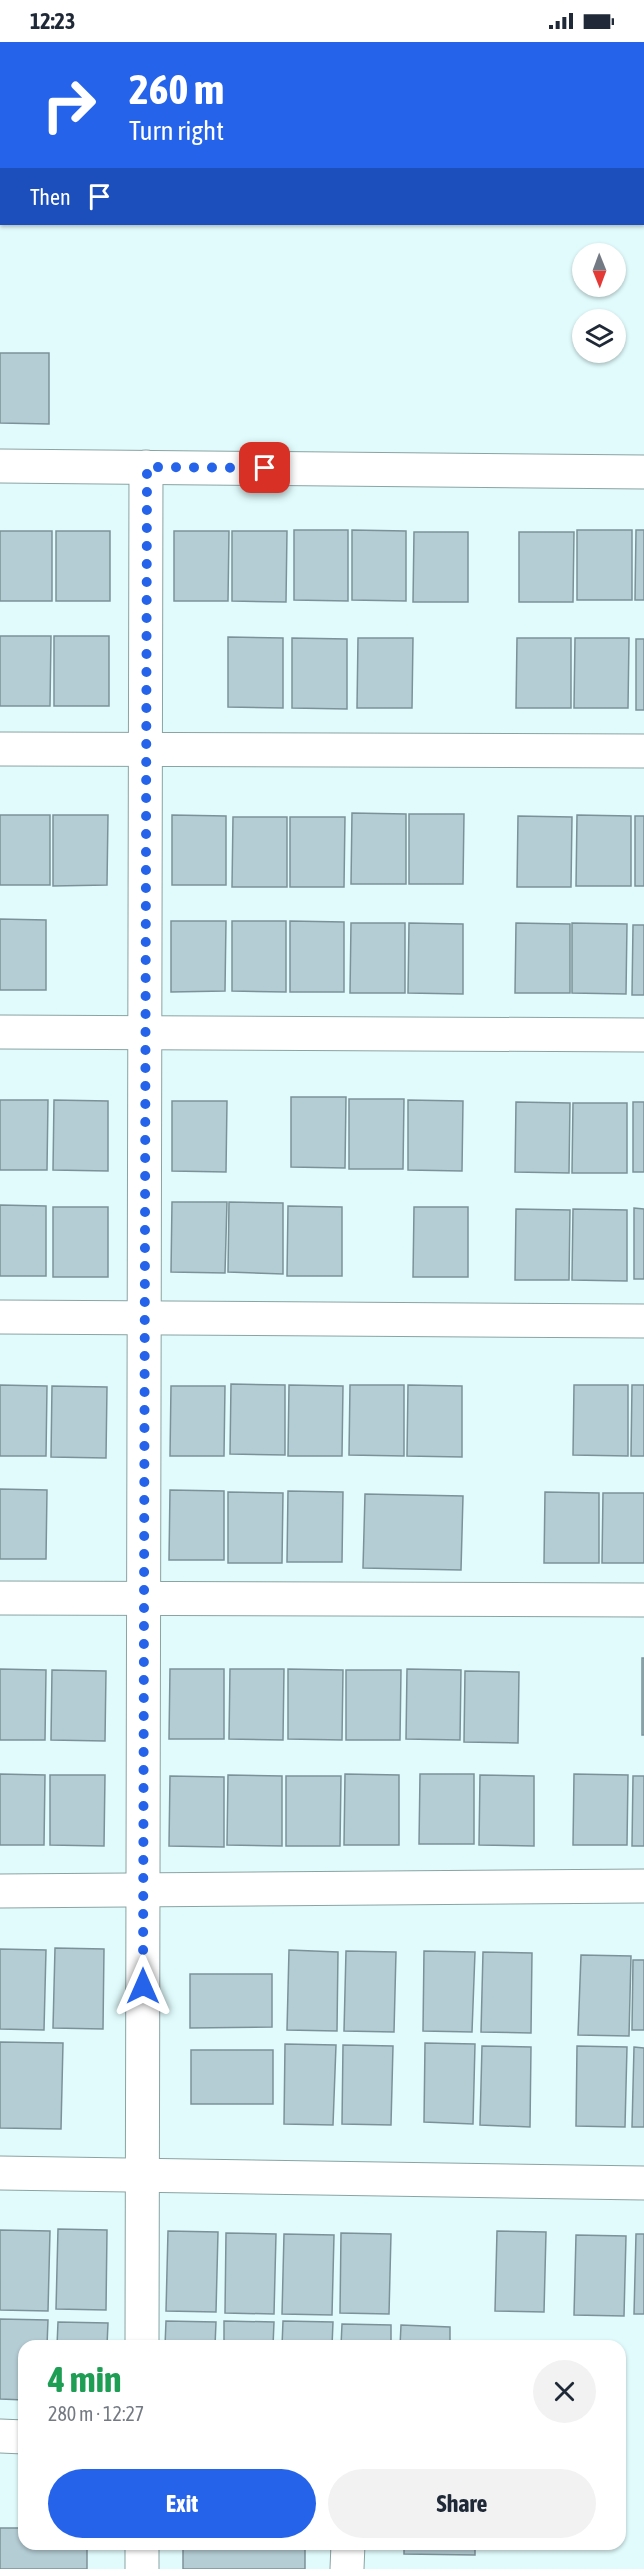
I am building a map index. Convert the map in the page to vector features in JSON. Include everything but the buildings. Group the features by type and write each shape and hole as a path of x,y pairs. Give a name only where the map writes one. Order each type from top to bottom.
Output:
{"street":[{"path":"0,466 644,472"},
{"path":"142,2340 147,467"},
{"path":"0,749 644,751"},
{"path":"0,1032 644,1035"},
{"path":"0,1317 644,1321"},
{"path":"0,1598 644,1600"},
{"path":"0,1891 644,1886"},
{"path":"0,2173 644,2182"},
{"path":"0,2436 18,2437"},
{"path":"142,2550 142,2569"},
{"path":"348,2550 348,2569"}],"route":[{"path":"143,1986 147,467 265,468"}]}
